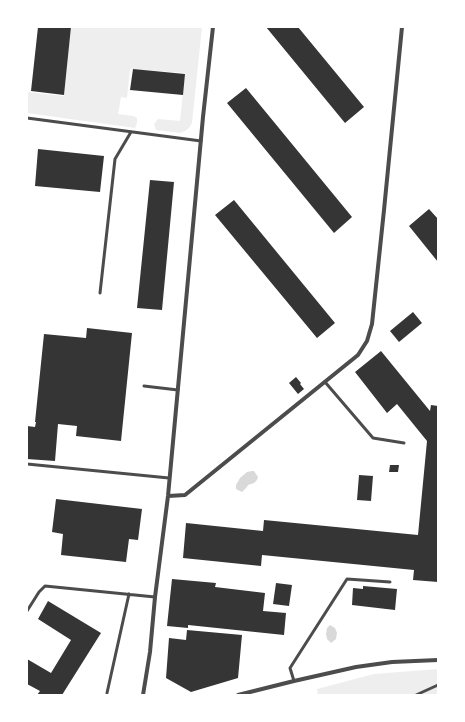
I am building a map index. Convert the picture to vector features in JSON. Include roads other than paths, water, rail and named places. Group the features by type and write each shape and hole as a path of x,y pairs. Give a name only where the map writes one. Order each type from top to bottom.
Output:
{"street":[{"path":"143,695 150,652 155,597 168,496 213,27"},
{"path":"168,496 185,495 358,355 367,341 372,324 402,27"},
{"path":"238,695 294,680 356,667 392,662 438,660"}],"lane":[{"path":"27,118 201,141"},
{"path":"100,293 115,159 131,132"},
{"path":"325,382 373,438 404,443"},
{"path":"144,386 178,390"},
{"path":"27,464 169,478"},
{"path":"294,680 290,668 347,579 390,582"},
{"path":"27,611 39,592 45,586 155,597"},
{"path":"107,693 129,594"},
{"path":"416,695 438,684"}]}
